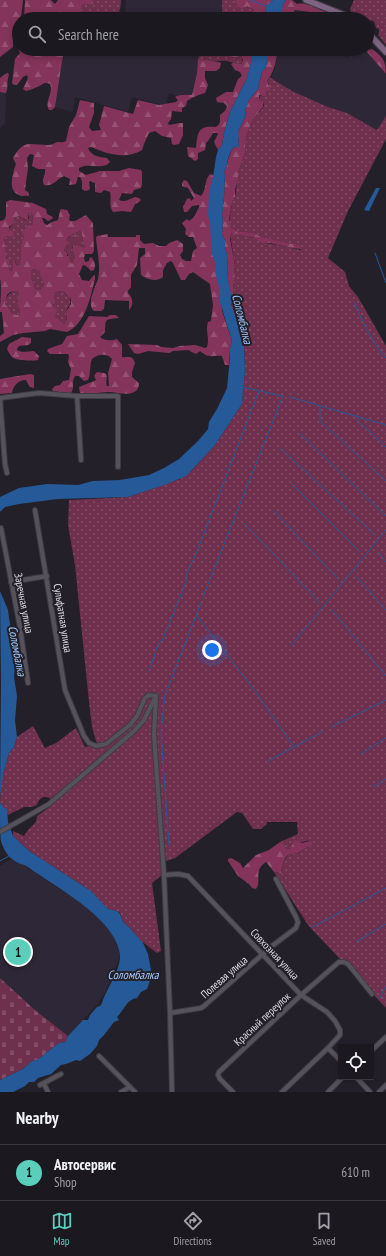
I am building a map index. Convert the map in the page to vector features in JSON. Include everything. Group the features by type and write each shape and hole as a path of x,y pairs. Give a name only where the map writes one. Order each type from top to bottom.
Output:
{"main road":[{"path":"306,0 336,12"},
{"path":"374,39 386,52"}],"street":[{"path":"7,473 0,398 39,393 77,396 118,396 118,467"},
{"path":"77,396 81,460"},
{"name":"Сульфатная улица","path":"35,510 65,690 84,736 89,743 96,746 106,744 130,725 137,716 145,698 149,695 156,696"},
{"name":"Заречная улица","path":"1,528 20,627 28,683"},
{"path":"11,582 47,576"},
{"path":"0,832 48,804 133,732 144,720 156,696"},
{"path":"156,696 154,731 164,875 172,1092"},
{"name":"Совхозная улица","path":"164,875 178,874 188,876 301,995 327,1012 339,1027 340,1035 282,1092"},
{"name":"Полевая улица","path":"170,1012 201,1008 264,955 272,946 296,928 298,925 296,917 276,879"},
{"name":"Красный переулок","path":"233,1092 220,1079 218,1074 301,995 339,962 341,961 348,964 372,994"},
{"path":"374,1048 386,1037"},
{"path":"328,1048 338,1058"},
{"path":"99,1056 135,1092"},
{"path":"48,1092 42,1084 61,1074"},
{"path":"328,1092 340,1080"},
{"path":"359,1080 370,1092"},
{"path":"379,1092 386,1085"},
{"path":"122,1092 130,1087"}],"shaded area":[{"path":"126,0 223,0 222,12 125,12"},
{"path":"295,10 310,12 294,12"},
{"path":"63,56 199,56 192,95 184,94 177,96 169,93 166,106 132,97 128,112 75,97 73,112 55,107"},
{"path":"276,56 345,56 347,58 349,56 370,56 386,74 386,116 377,130 347,113 328,107 292,91 271,78 275,68"},
{"path":"0,92 6,93 5,123 0,128"},
{"path":"11,859 22,864 50,883 73,896 102,922 113,936 117,946 120,956 106,991 97,1005 68,1036 35,1010 0,978 0,866"}],"green space":[{"path":"0,0 23,0 22,12 12,12 12,48 0,57"},
{"path":"25,0 51,0 55,4 58,0 92,0 93,3 81,6 81,12 24,12"},
{"path":"92,0 121,0 119,12 81,12 81,6 85,4 92,4"},
{"path":"222,0 235,0 237,5 242,9 247,6 254,10 254,12 222,12"},
{"path":"235,0 273,0 266,6 266,12 254,12 254,10 247,6 242,9 237,6"},
{"path":"286,0 292,0 297,4 308,4 327,12 295,10 294,12 281,12"},
{"path":"354,0 386,0 386,45 378,35 379,29 376,28 374,12 351,12 350,9"},
{"path":"374,50 383,60 386,74 370,56 374,56"},
{"path":"18,56 63,56 55,107 52,110 49,110 48,107 48,100 51,91 50,84 44,83 36,88 26,91 23,89 28,78 27,75 23,77 17,85 12,83 15,59"},
{"path":"199,56 229,56 229,58 232,58 241,56 243,63 237,64 227,61 209,61 198,59"},
{"path":"228,56 241,56 230,58"},
{"path":"241,56 253,56 247,78 230,112 222,145 218,150 214,142 218,134 213,133 206,143 205,150 198,153 198,159 195,161 188,156 187,147 196,148 198,134 202,129 205,127 216,127 219,125 220,115 225,111 227,106 224,103 217,102 216,98 226,92 233,92 238,79 242,76 240,72 235,70 231,64 242,64 243,60"},
{"path":"267,56 276,56 275,66 267,81 270,89 269,91 265,91 266,95 264,97 259,95 259,100 263,101 263,107 253,119 246,137 245,153 238,173 235,197 232,203 229,222 232,228 237,231 254,233 259,236 300,246 302,249 262,243 253,237 231,233 230,239 235,265 233,305 231,303 228,280 225,240 222,234 224,172 232,149 235,146 239,146 238,132 246,115 245,111 249,100 258,89 262,71 265,69"},
{"path":"198,59 219,62 221,63 220,68 216,71 205,71 205,78 208,85 205,93 187,101 186,106 182,108 182,112 172,111 171,119 168,123 169,125 183,123 183,135 179,144 172,144 171,138 162,136 155,131 149,133 142,150 130,155 110,154 91,147 88,148 93,154 98,157 107,158 110,162 103,166 83,166 79,168 79,171 86,175 100,171 119,171 129,168 141,170 141,188 134,190 132,194 122,193 119,200 125,201 135,197 141,200 135,204 131,212 113,212 111,207 110,192 104,190 101,193 95,192 95,183 90,181 89,190 85,191 82,189 82,181 80,177 78,177 76,184 69,185 70,179 64,176 50,185 44,185 43,181 45,169 38,169 32,166 34,155 30,154 27,158 28,168 25,190 29,193 29,196 21,196 15,193 12,186 12,181 16,164 13,158 17,152 20,148 28,144 49,145 66,141 69,127 76,115 80,100 94,103 94,113 89,127 92,131 101,130 99,125 104,106 133,114 138,100 159,105 176,102 178,100 175,97 177,96 192,95 197,73"},
{"path":"8,73 6,93 0,92 0,78"},
{"path":"270,78 292,91 328,107 347,113 377,130 386,116 386,139 348,211 328,258 345,272 349,286 358,297 386,346 386,1008 308,925 274,872 279,873 282,871 283,863 288,855 297,853 311,845 310,841 300,842 290,849 286,849 284,843 280,842 298,834 297,822 267,822 267,824 261,829 253,829 242,813 237,812 175,858 161,863 162,875 152,883 161,951 157,953 140,940 123,922 120,913 108,909 91,891 29,851 13,836 13,831 24,836 36,822 37,816 51,806 51,799 46,797 42,798 39,800 37,805 32,807 24,807 8,815 0,802 1,782 9,753 14,747 17,737 33,726 45,748 56,743 76,728 85,747 97,744 92,727 75,565 68,525 69,500 128,497 180,479 191,471 215,445 242,404 245,371 244,345 243,338 232,308 234,303 233,286 235,279 235,265 230,234 246,235 264,243 300,250 302,248 259,236 254,233 237,231 232,228 229,223 232,203 235,197 238,173 245,153 246,137 253,119 263,108 264,105 262,101 259,100 260,95 264,97 265,91 268,91 269,85 267,81"},
{"path":"210,174 213,175 222,311 232,341 229,365 225,365 222,356 208,356 200,351 196,354 188,350 173,351 169,353 148,351 138,354 134,353 128,344 157,345 161,347 173,348 195,345 205,348 207,347 207,325 208,322 211,321 213,305 210,284 193,272 189,274 185,280 181,280 171,261 167,263 163,270 163,277 161,279 152,280 146,278 141,275 140,258 145,254 145,248 139,248 137,265 131,275 131,287 128,291 132,302 131,308 129,310 129,301 105,300 104,309 101,311 94,311 91,300 98,279 99,269 96,238 97,236 108,234 108,237 136,237 136,235 140,235 140,240 144,244 153,243 159,246 166,246 177,240 183,244 183,251 180,255 182,259 191,261 193,251 197,248 193,237 189,237 185,234 186,229 182,223 187,219 189,221 194,217 199,205 192,206 187,212 184,212 183,207 187,199 190,198 191,201 194,198 188,188 182,186 182,183 184,180 187,181 194,193 201,196"},
{"path":"10,200 33,203 46,209 47,214 53,217 48,221 42,218 44,223 47,225 58,220 61,209 67,210 70,215 70,221 75,221 86,215 93,223 94,251 92,254 85,254 84,258 85,262 89,261 90,257 92,258 95,268 91,271 83,265 79,274 82,280 89,281 94,275 95,279 89,302 83,316 79,323 67,332 50,329 45,331 23,333 13,335 0,342 0,336 4,333 2,312 0,312 0,221 4,220 6,216 6,202","holes":["32,213 33,224 25,228 22,232 24,238 21,244 20,264 17,266 14,260 13,270 10,271 9,259 6,258 4,239 8,236 11,237 14,235 13,232 9,230 9,227 13,224 14,218 19,216 28,221 28,214","81,231 83,240 82,247 73,245 72,250 75,258 67,256 67,253 64,250 68,244 67,238","34,269 40,271 40,276 44,284 40,290 35,289 31,278 31,271","17,291 19,293 17,304 20,314 17,315 11,313 5,304 7,295 10,292","59,291 64,292 71,299 71,304 66,312 67,321 64,324 55,316 57,310 52,306 55,301 53,294"]},
{"path":"32,213 33,224 25,228 23,231 24,240 21,244 20,264 17,266 15,261 13,261 13,270 10,271 9,261 5,255 4,239 8,236 13,236 14,234 9,229 13,224 14,218 19,216 27,221 29,218 28,214"},
{"path":"80,230 85,247 83,248 78,245 72,246 75,256 73,263 71,264 67,253 64,250 68,244 66,239"},
{"path":"34,269 40,271 40,276 44,284 40,290 35,289 31,278 31,271"},
{"path":"17,291 19,293 17,304 20,314 17,315 11,313 5,304 8,295"},
{"path":"59,291 64,292 70,299 70,304 66,313 67,321 64,324 55,316 52,306 53,294"},
{"path":"110,315 116,315 119,318 107,320 105,332 100,337 108,340 117,339 122,345 122,357 133,358 135,363 132,377 139,383 137,389 128,394 109,392 90,394 80,393 79,387 96,380 94,376 97,372 106,374 106,384 109,386 108,373 112,359 108,356 102,355 92,359 88,380 84,381 79,376 75,376 71,393 53,391 52,389 55,386 60,385 63,381 69,380 71,369 68,362 68,354 50,354 47,351 48,349 62,344 67,336 78,334 89,316 107,317"},
{"path":"22,337 31,338 31,343 28,345 19,346 17,350 22,352 34,351 39,356 38,360 29,361 12,357 7,349 9,344"},
{"path":"30,374 34,375 34,388 30,387 26,380 23,380 16,384 12,393 0,394 0,379"},
{"path":"295,840 302,843 310,841 312,843 297,853 288,855 283,863 281,873 274,872 266,862 262,865 259,872 258,886 256,889 252,888 238,876 228,861 228,859 231,858 240,863 243,868 256,855 269,850 280,842 284,843 286,849 290,849"},
{"path":"0,978 35,1010 68,1036 65,1042 59,1043 37,1060 32,1061 23,1069 0,1080"}],"water":[{"path":"273,0 286,0 283,4 281,12 266,12 266,6"},
{"name":"Соломбалка","path":"252,56 267,56 267,62 265,69 262,71 258,89 249,100 245,111 246,115 238,132 239,147 238,148 235,146 230,152 224,172 222,234 225,240 227,255 228,280 232,299 231,303 244,345 245,371 242,404 215,445 186,476 128,497 58,499 5,507 0,512 0,497 19,488 47,484 78,485 93,481 120,480 149,475 179,459 208,429 209,422 227,388 230,348 232,341 219,299 219,287 215,262 212,254 208,215 209,192 216,157 218,150 222,145 230,112 247,78"},
{"path":"376,188 380,188 369,211 364,210"},
{"name":"Соломбалка","path":"0,591 8,610 13,641 15,665 14,677 17,696 15,720 17,737 14,747 9,753 3,775 0,797 1,685"},
{"name":"Соломбалка","path":"0,802 4,808 7,809 8,822 13,836 29,851 91,891 108,909 117,911 120,914 123,922 143,943 148,954 152,975 147,989 141,992 137,998 128,1003 117,1017 119,1020 114,1022 90,1054 80,1061 76,1060 61,1065 51,1074 38,1078 34,1082 29,1082 25,1086 13,1092 0,1092 0,1080 23,1069 32,1061 37,1060 59,1043 65,1042 68,1036 83,1020 88,1020 90,1015 102,1003 116,973 120,961 120,955 116,941 108,928 96,916 68,894 28,867 15,862 10,858 1,841"}],"waterway":[{"path":"250,0 266,6"},
{"path":"375,253 386,283"},
{"path":"354,302 364,324 386,358"},
{"path":"203,597 283,396 242,387"},
{"path":"149,671 158,645 163,639 186,582 186,575 196,554 259,391"},
{"path":"290,397 386,425"},
{"path":"320,406 320,421 386,481"},
{"path":"358,418 358,421 386,447"},
{"path":"299,433 386,516"},
{"path":"281,449 375,535"},
{"path":"292,484 360,552"},
{"path":"274,511 338,579"},
{"path":"244,523 320,603"},
{"path":"291,646 386,530"},
{"path":"378,552 386,562"},
{"path":"357,577 386,610"},
{"path":"169,845 161,732 165,695 201,603"},
{"path":"332,610 386,676"},
{"path":"197,616 255,691 294,747"},
{"path":"331,727 386,700"},
{"path":"268,761 322,732"},
{"path":"361,754 386,738"},
{"path":"373,787 386,779"},
{"path":"0,861 9,856"},
{"path":"313,927 386,888"},
{"path":"356,942 386,924"},
{"path":"380,998 386,986"}],"place":[{"name":"Автосервис","path":"18,952"}]}
